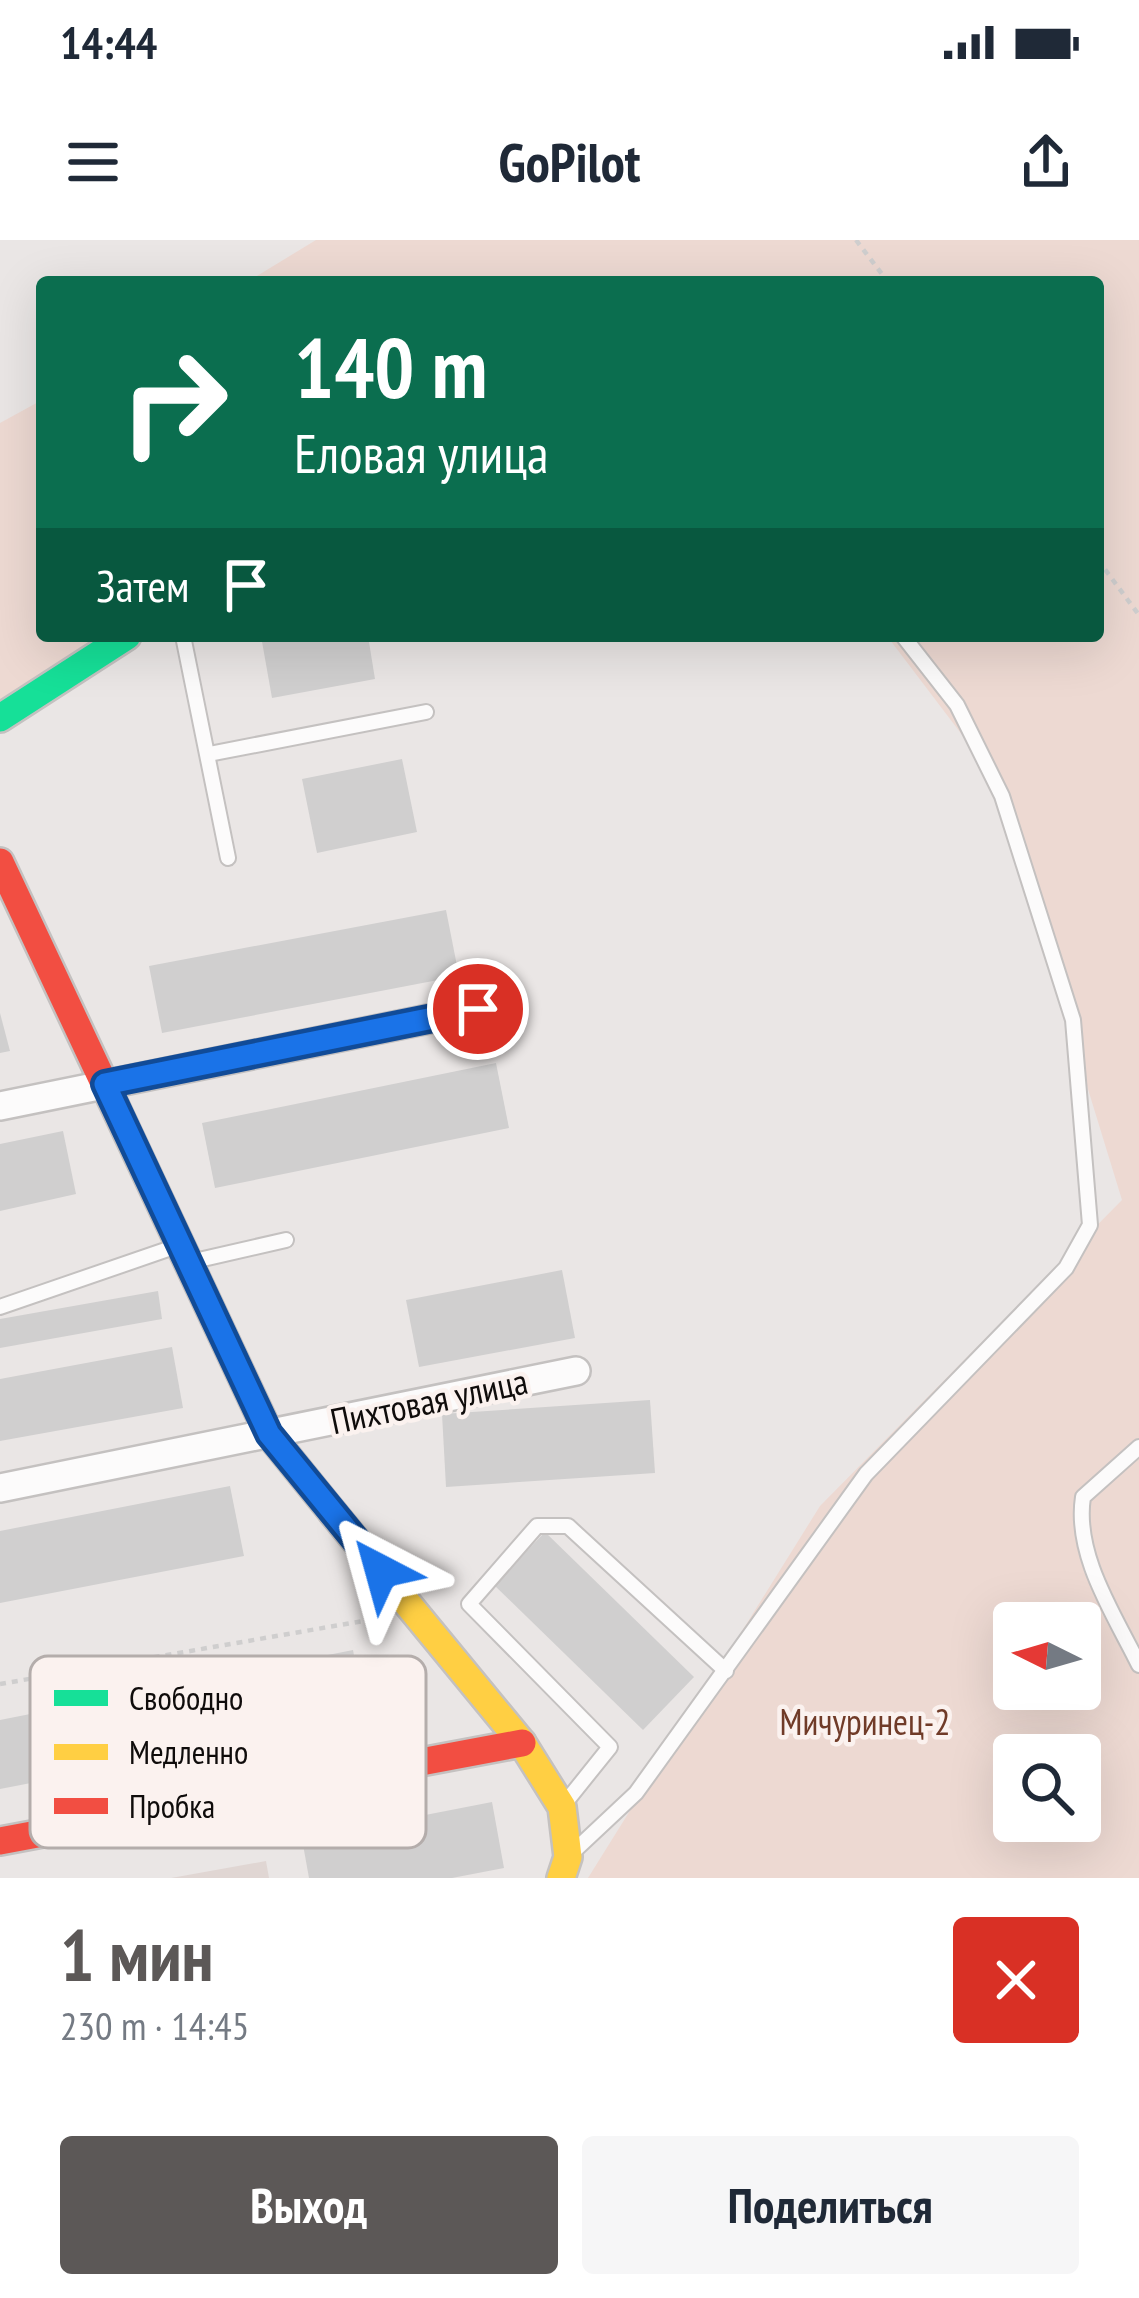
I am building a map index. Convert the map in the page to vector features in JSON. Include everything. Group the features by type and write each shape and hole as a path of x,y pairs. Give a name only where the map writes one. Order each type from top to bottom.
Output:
{"street":[{"path":"0,718 118,642"},
{"path":"0,862 269,1434 522,1743 562,1807 565,1868"},
{"path":"0,1106 478,1009"},
{"name":"Пихтовая улица","path":"0,1488 576,1371"},
{"path":"426,1761 522,1743"},
{"path":"0,1841 30,1835"}],"lane":[{"path":"184,642 228,858"},
{"path":"565,1868 636,1793 866,1474 1066,1268 1090,1225 1073,1020 1002,796 956,705 908,642"},
{"path":"209,754 426,712"},
{"path":"0,1307 185,1254 286,1240"},
{"path":"1139,1447 1083,1497 1079,1521 1093,1569 1139,1665"},
{"path":"562,1807 610,1747 469,1604 537,1526 568,1526 725,1671"}],"path":[{"path":"856,240 883,276"},
{"path":"1104,568 1139,615"},
{"path":"161,1656 363,1621"},
{"path":"0,1684 30,1679"}],"shaded area":[{"path":"266,1861 269,1878 171,1878"}],"green space":[{"name":"Мичуринец-2","path":"316,240 1139,240 1139,1878 588,1878 820,1506 1122,1200 991,773 892,642 1104,642 1104,276 257,276"},
{"path":"36,403 36,642 93,642 0,700 0,423"}],"building":[{"path":"262,642 369,642 375,679 272,698"},
{"path":"402,759 417,832 317,853 302,779"},
{"path":"446,910 459,976 162,1033 149,966"},
{"path":"0,1013 10,1051 0,1053"},
{"path":"496,1063 509,1128 215,1188 202,1123"},
{"path":"63,1131 76,1194 0,1211 0,1144"},
{"path":"562,1270 575,1338 419,1367 406,1300"},
{"path":"158,1291 162,1319 0,1348 0,1319"},
{"path":"172,1347 183,1408 0,1441 0,1379"},
{"path":"650,1400 655,1473 446,1487 442,1414"},
{"path":"230,1486 244,1556 0,1603 0,1531"},
{"path":"545,1532 694,1677 643,1730 494,1585"},
{"path":"353,1650 354,1656 323,1656"},
{"path":"30,1714 30,1783 0,1789 0,1720"},
{"path":"492,1802 504,1868 452,1878 309,1878 304,1848 426,1848 426,1815"}],"traffic: fast":[{"path":"0,718 118,642"}],"traffic: slow":[{"path":"333,1513 522,1743 562,1807 568,1857 561,1878"}],"traffic: jam":[{"path":"0,862 269,1434 333,1513"},
{"path":"426,1761 522,1743"},
{"path":"0,1841 30,1835"}],"route":[{"path":"381,1571 269,1434 105,1084 478,1009"}]}
